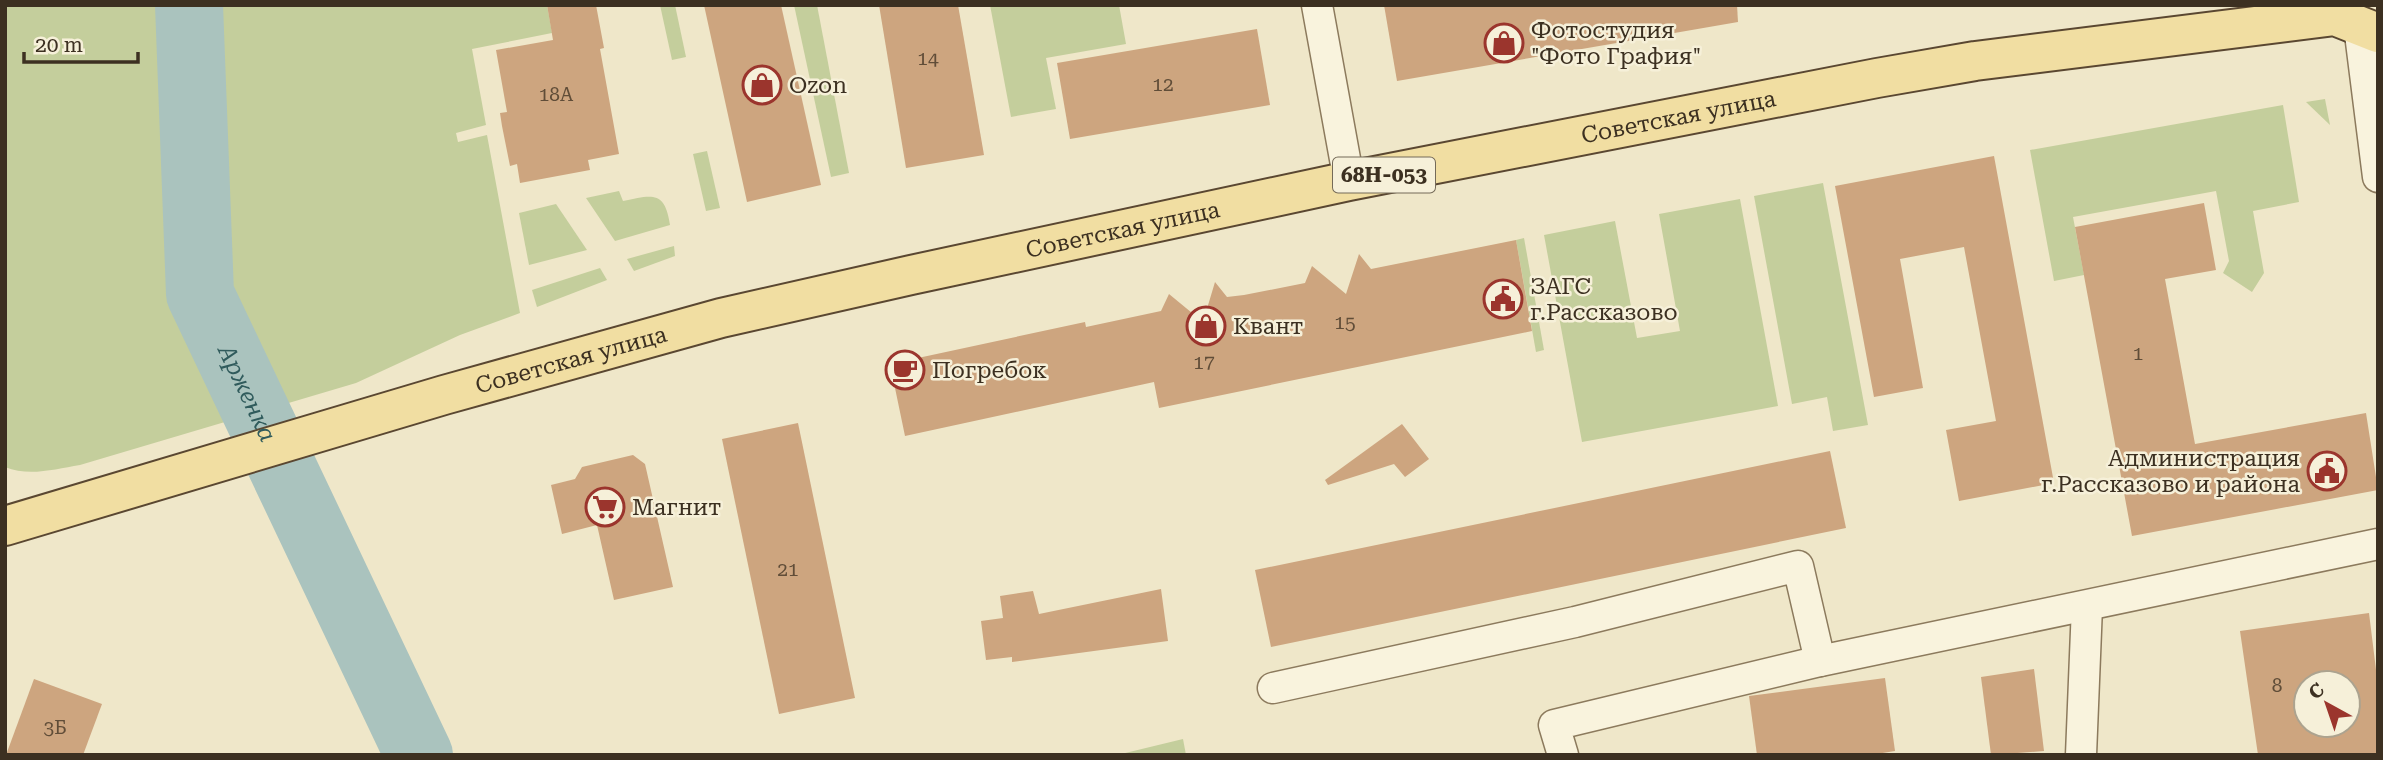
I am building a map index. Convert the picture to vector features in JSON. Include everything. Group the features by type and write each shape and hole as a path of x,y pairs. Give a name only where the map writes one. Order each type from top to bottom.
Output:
{"main road":[{"name":"Советская улица","path":"14,523 444,395 721,318 1349,181 1975,61 2261,25"},
{"name":"Советская улица","path":"2117,43 2261,25 2357,25"}],"street":[{"path":"1317,5 1349,181"},
{"path":"2357,25 2378,177"},
{"path":"1563,755 1554,725 1820,661 2378,544"},
{"path":"1273,688 1576,622 1798,566 1820,661"},
{"path":"2081,755 2087,606"}],"green space":[{"path":"5,5 547,5 552,33 472,49 486,125 456,133 458,142 487,135 520,313 460,335 356,383 80,465 33,472 5,467"},
{"path":"660,5 675,5 686,57 672,60"},
{"path":"794,5 817,5 849,173 831,177"},
{"path":"990,5 1119,5 1126,44 1046,58 1056,109 1011,117"},
{"path":"2325,99 2330,125 2306,102"},
{"path":"2283,105 2299,202 2253,211 2264,273 2252,292 2223,273 2229,261 2216,191 2073,217 2084,275 2054,281 2030,150"},
{"path":"707,151 720,208 706,211 693,154"},
{"path":"1823,183 1868,425 1833,431 1827,397 1792,404 1754,196"},
{"path":"619,191 623,201 642,197 661,200 670,225 615,241 586,198"},
{"path":"1740,199 1778,406 1582,442 1544,235 1615,221 1637,338 1680,331 1659,214"},
{"path":"556,204 587,250 529,265 519,213"},
{"path":"1524,238 1544,350 1536,352 1516,240"},
{"path":"674,246 675,256 634,271 627,259"},
{"path":"600,268 607,280 537,307 532,290"},
{"path":"1183,739 1186,755 1117,755"}],"building":[{"path":"547,5 596,5 604,48 600,49 619,154 588,160 590,170 520,183 517,164 510,166 502,126 500,113 507,112 496,50 553,40"},
{"path":"704,5 781,5 821,185 747,202"},
{"path":"879,5 958,5 984,155 906,168"},
{"path":"1384,5 1737,5 1738,22 1397,81"},
{"path":"1257,29 1270,105 1070,139 1057,63"},
{"path":"1994,156 2054,483 1959,501 1946,430 1996,421 1964,247 1900,259 1923,388 1874,397 1835,186"},
{"path":"2204,203 2216,270 2165,279 2195,444 2366,413 2378,490 2132,536 2075,227"},
{"path":"1516,240 1532,331 1159,408 1154,382 905,436 890,364 1085,322 1086,327 1161,311 1169,294 1203,322 1215,282 1227,297 1244,295 1305,283 1312,266 1346,294 1359,254 1371,269"},
{"path":"798,423 855,698 779,714 722,439"},
{"path":"1402,424 1429,459 1405,477 1394,464 1328,485 1325,480"},
{"path":"1830,451 1846,528 1271,647 1255,570"},
{"name":"Магнит","path":"633,455 645,464 673,587 614,600 597,525 562,534 551,485 575,479 582,467"},
{"path":"1161,589 1168,641 1012,662 1012,657 986,660 981,621 1003,618 1000,596 1033,591 1039,614"},
{"path":"2369,613 2378,686 2378,755 2258,755 2240,631"},
{"path":"2034,669 2044,751 1991,755 1981,677"},
{"path":"1885,678 1895,751 1870,755 1757,755 1749,696"},
{"path":"34,679 102,704 83,755 6,755"}],"waterway":[{"name":"Арженка","path":"189,5 200,294 419,755"}],"place":[{"name":"Фотостудия \"Фото Графия\"","path":"1504,43"},
{"name":"Ozon","path":"762,85"},
{"name":"ЗАГС г.Рассказово","path":"1503,299"},
{"name":"Квант","path":"1206,326"},
{"name":"Погребок","path":"905,370"},
{"name":"Администрация г.Рассказово и района","path":"2327,471"},
{"name":"Магнит","path":"605,507"}]}
